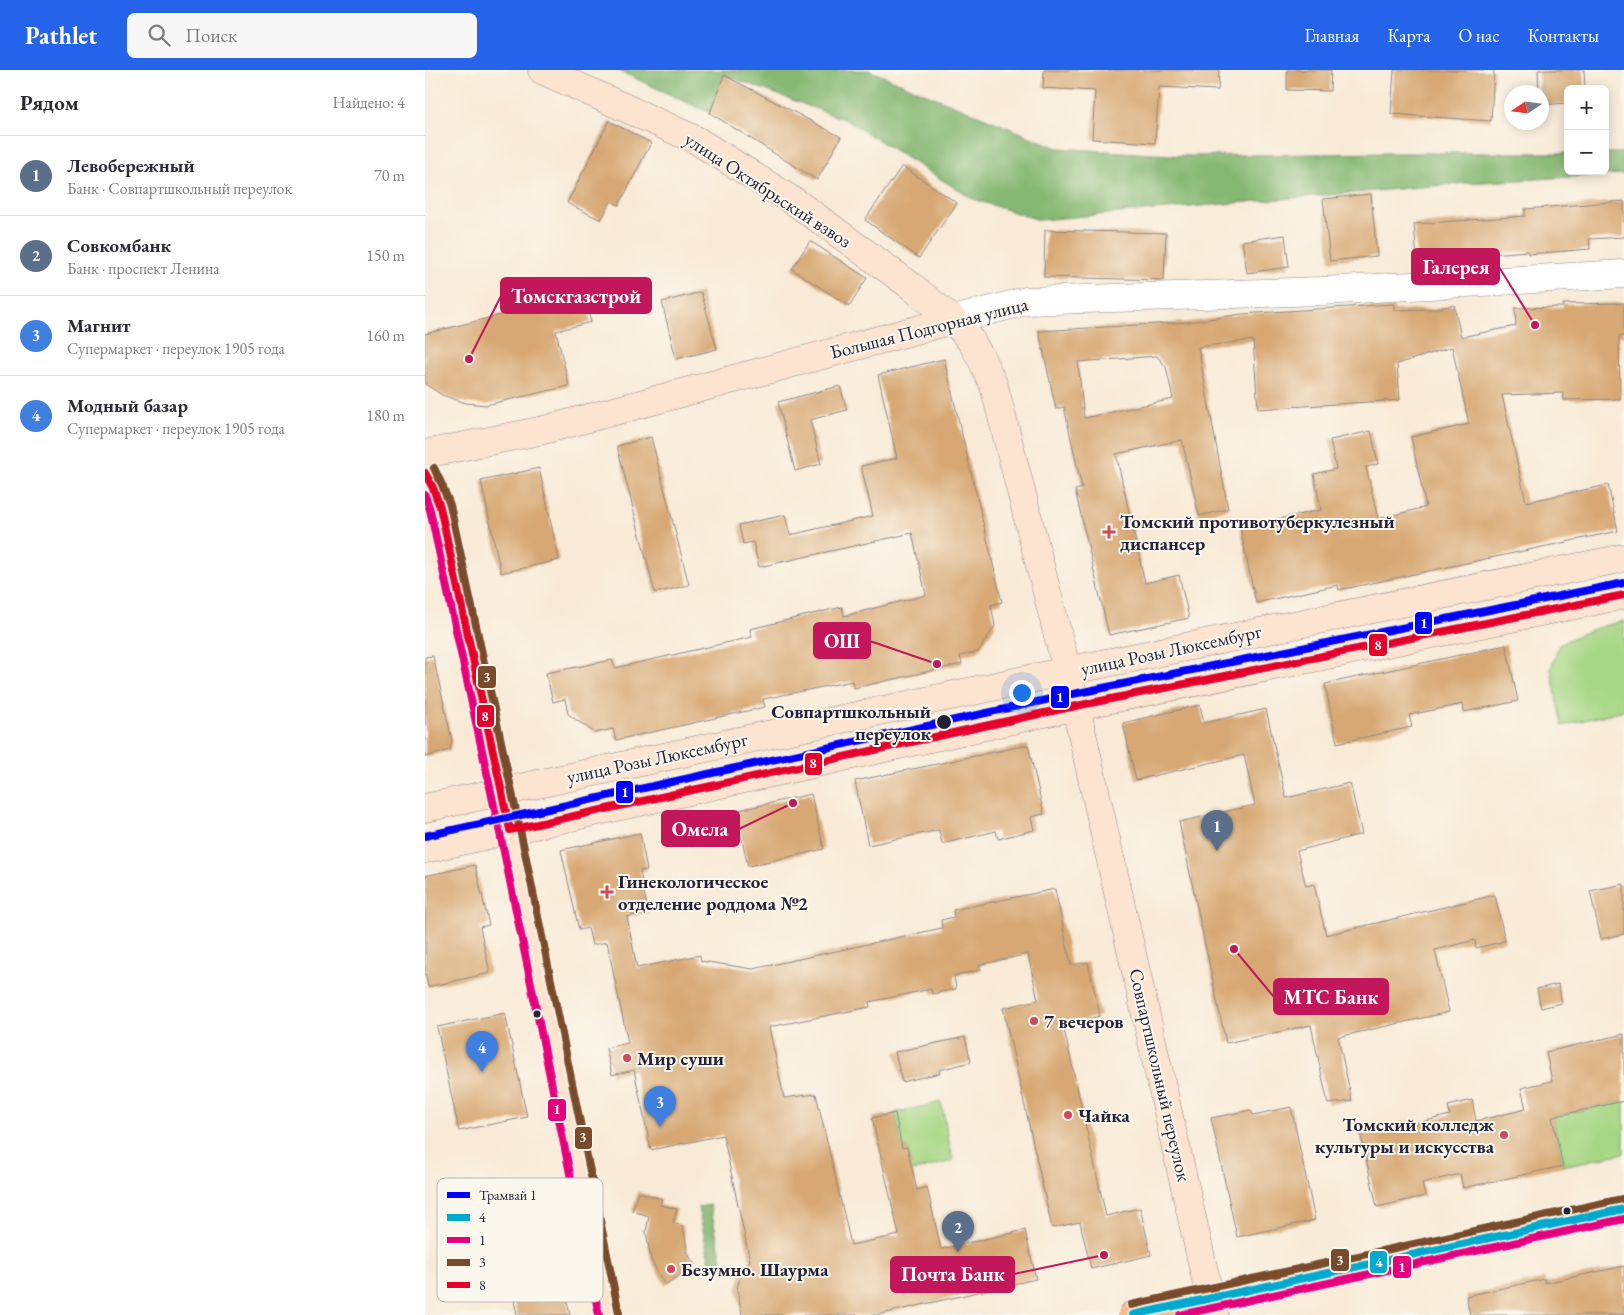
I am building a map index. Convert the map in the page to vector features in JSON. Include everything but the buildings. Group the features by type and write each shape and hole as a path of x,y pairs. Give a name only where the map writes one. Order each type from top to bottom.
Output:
{"main road":[{"name":"улица Октябрьский взвоз","path":"542,70 696,140 798,204 911,286 953,320"},
{"name":"Большая Подгорная улица","path":"425,454 544,430 953,320"},
{"name":"Совпартшкольный переулок","path":"953,320 971,341 994,386 1076,706 1212,1307"},
{"path":"425,473 440,507 510,830 581,1178"},
{"name":"улица Розы Люксембург","path":"425,808 1067,672 1624,558"},
{"name":"улица Розы Люксембург","path":"425,849 1076,706 1624,596"},
{"path":"1133,1315 1212,1307 1624,1209"},
{"path":"603,1286 609,1315"}],"street":[{"name":"Большая Подгорная улица","path":"953,320 1026,301 1322,291 1624,274"}],"green space":[{"path":"617,70 868,70 1058,148 1185,156 1564,153 1564,175 1607,175 1467,183 1039,220 973,199 846,120 725,75 710,113"},
{"path":"1609,153 1624,153 1624,174 1609,175"},
{"path":"1624,621 1624,710 1562,726 1551,669 1559,645 1590,630"},
{"path":"1624,1101 1624,1153 1563,1166 1552,1117"},
{"path":"941,1102 953,1161 912,1171 907,1147 902,1148 895,1113"},
{"path":"710,1205 722,1260 710,1263 698,1207"}],"tram line":[{"name":"1","path":"425,836 1073,694 1624,583"}],"transit line":[{"name":"3","path":"434,468 450,505 524,848 591,1178"},
{"name":"8","path":"425,473 440,507 510,830 1076,706 1624,595"},
{"name":"1","path":"425,495 430,510 504,852 571,1178"},
{"name":"3","path":"1131,1305 1622,1199"},
{"name":"4","path":"1133,1315 1624,1209"},
{"name":"1","path":"1180,1315 1624,1219"},
{"name":"3","path":"603,1235 619,1313"},
{"name":"1","path":"596,1302 599,1315"}],"place":[{"name":"Галерея","path":"1535,325"},
{"name":"Томскгазстрой","path":"469,359"},
{"name":"Томский противотуберкулезный диспансер","path":"1109,532"},
{"name":"ОШ","path":"937,664"},
{"name":"Совпартшкольный переулок","path":"944,722"},
{"name":"Омела","path":"793,803"},
{"name":"Левобережный","path":"1217,851"},
{"name":"Гинекологическое отделение роддома №2","path":"607,892"},
{"name":"МТС Банк","path":"1234,949"},
{"name":"7 вечеров","path":"1034,1021"},
{"name":"Мир суши","path":"627,1058"},
{"name":"Модный базар","path":"482,1072"},
{"name":"Чайка","path":"1068,1115"},
{"name":"Магнит","path":"660,1127"},
{"name":"Томский колледж культуры и искусства","path":"1504,1135"},
{"name":"Совкомбанк","path":"958,1252"},
{"name":"Почта Банк","path":"1104,1255"},
{"name":"Безумно. Шаурма","path":"671,1269"}]}
